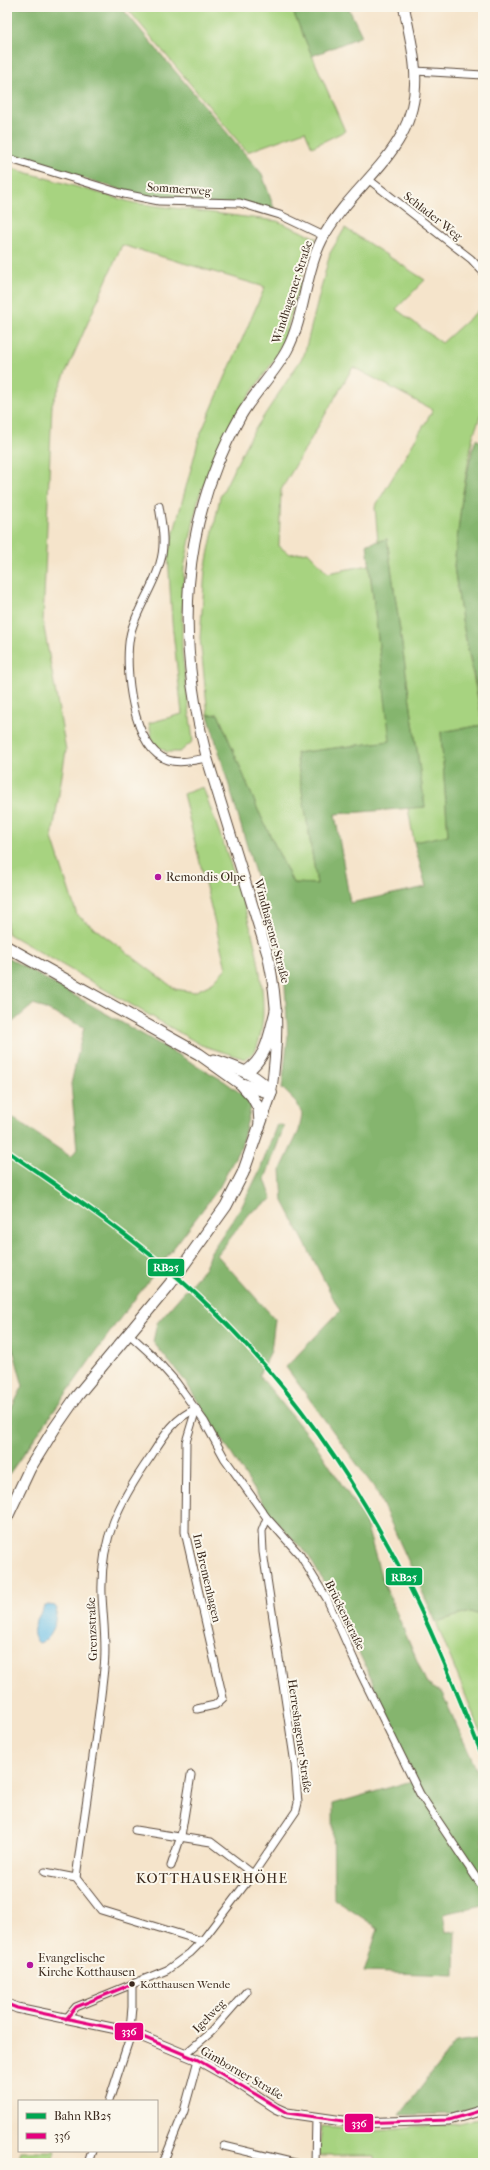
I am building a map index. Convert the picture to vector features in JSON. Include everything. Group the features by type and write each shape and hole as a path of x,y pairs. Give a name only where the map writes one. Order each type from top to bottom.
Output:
{"main road":[{"name":"Windhagener Straße","path":"271,1093 277,1044 275,990 268,956 207,758 193,692 187,642 186,606 190,564 196,532 207,490 231,434 248,406 286,351 292,338 310,267 324,236 368,179 393,151 403,136 410,119 415,95 415,71 404,7"},
{"path":"7,947 199,1054 241,1084 252,1096 259,1109 260,1119 258,1135"},
{"path":"246,1072 257,1064 264,1053 276,1011"},
{"path":"199,1054 246,1072 266,1086 271,1093"},
{"path":"241,1084 271,1093"},
{"path":"7,1517 30,1468 54,1429 77,1396 191,1256 226,1206 243,1173 258,1135 271,1093"}],"street":[{"path":"415,71 483,75"},
{"name":"Sommerweg","path":"7,158 124,194 159,201 240,203 280,215 324,236"},
{"name":"Schlader Weg","path":"368,179 471,259 483,272"},
{"path":"159,506 164,536 160,563 130,635 126,662 132,699 144,739 157,755 167,760 179,762 207,758"},
{"name":"Brückenstraße","path":"129,1334 153,1356 176,1382 196,1409 225,1459 267,1518 300,1555 321,1588 420,1794 483,1888"},
{"name":"Im Bremenhagen","path":"196,1409 186,1442 185,1532 223,1698 215,1705 197,1709"},
{"name":"Grenzstraße","path":"76,1878 104,1667 102,1594 105,1544 116,1515 138,1474 176,1421 185,1413 196,1409"},
{"name":"Herreshagener Straße","path":"66,2019 76,2007 178,1963 202,1941 253,1874 287,1825 298,1803 295,1764 262,1552 262,1530 267,1518"},
{"path":"171,1866 181,1836 191,1775"},
{"path":"135,1830 181,1836 211,1842 253,1874"},
{"path":"44,1872 76,1878 100,1910 202,1941"},
{"path":"109,2100 131,2032 132,1984"},
{"name":"Igelweg","path":"184,2054 211,2032 247,1991"},
{"name":"Gimborner Straße","path":"7,2004 17,2008 131,2032 198,2060 230,2078 276,2108 287,2113 356,2123 449,2120 483,2110"},
{"name":"Gimborner Straße","path":"7,2008 17,2008"},
{"path":"163,2163 184,2111 198,2060"},
{"path":"315,2163 316,2118"},
{"path":"224,2146 295,2163"},
{"path":"88,2163 92,2152"}],"green space":[{"path":"7,7 121,7 262,174 275,211 143,196 7,156"},
{"path":"126,7 291,7 345,131 312,147 305,131 247,152"},
{"path":"291,7 348,7 362,36 312,56"},
{"path":"7,167 134,203 277,221 316,238 304,269 284,340 273,362 234,417 199,496 184,568 182,613 182,652 193,741 180,752 167,752 153,743 149,723 182,714 172,622 168,554 200,435 265,287 122,245 52,404 43,622 66,750 52,838 77,915 175,989 194,992 211,984 226,968 183,794 203,787 237,882 257,955 262,990 262,1022 256,1049 245,1059 201,1045 7,933"},
{"path":"345,228 425,280 396,309 442,343 483,306 483,409 473,436 462,498 454,566 462,620 483,725 441,732 448,836 414,842 408,808 425,807 387,539 378,541 375,507 433,410 353,367 281,490 279,546 289,554 308,552 328,573 369,565 391,741 296,753 317,884 293,883 258,810 218,714 208,715 200,638 205,570 220,497 250,437 304,355 330,253"},
{"path":"476,439 483,443 483,718 462,620 454,566 462,498"},
{"path":"387,539 425,807 335,814 350,903 426,887 414,842 448,835 441,732 483,725 483,1616 470,1612 436,1622 376,1490 286,1367 340,1311 283,1201 281,1169 299,1131 302,1114 297,1103 282,1088 288,1036 284,970 208,715 218,714 258,810 293,883 317,884 296,753 390,741 367,544"},
{"path":"7,957 224,1081 247,1098 251,1107 241,1146 219,1188 115,1325 7,1477 7,1417 23,1386 7,1327 7,1114 71,1157 77,1149 71,1084 84,1027 34,1004 7,1027"},
{"path":"277,1124 284,1126 265,1179 272,1199 250,1213 217,1255 275,1319 271,1351 259,1375 318,1448 365,1520 382,1579 427,1684 442,1693 483,1784 483,1905 443,1914 446,1932 456,1931 455,1975 364,1972 378,1928 334,1899 333,1804 415,1780 364,1663 329,1591 308,1555 271,1516 185,1381 153,1342 157,1323 205,1268 210,1253 241,1208 260,1170"},
{"path":"470,1612 483,1616 483,1733 480,1731 436,1622"},
{"path":"483,2038 483,2105 452,2114 400,2115 456,2042"},
{"path":"483,2117 483,2163 376,2163 375,2156 318,2156 322,2126 377,2130 419,2126 448,2126"},
{"path":"21,2152 55,2152 51,2163 17,2163"}],"water":[{"path":"48,1605 55,1606 57,1609 53,1630 48,1638 39,1643 34,1635 35,1625 44,1607"}],"rail line":[{"name":"RB25","path":"7,1151 104,1219 174,1274 227,1325 286,1391 338,1462 361,1499 404,1576 445,1665 483,1757"}],"transit line":[{"name":"336","path":"66,2019 76,2007 132,1984"},
{"name":"336","path":"7,2004 17,2008 131,2032 198,2060 287,2113 357,2123 449,2120 483,2110"}],"place":[{"name":"Remondis Olpe","path":"158,877"},
{"name":"Evangelische Kirche Kotthausen","path":"30,1965"},
{"name":"Kotthausen Wende","path":"132,1984"}],"district":[{"name":"KOTTHAUSERHÖHE","path":"212,1878"}]}
